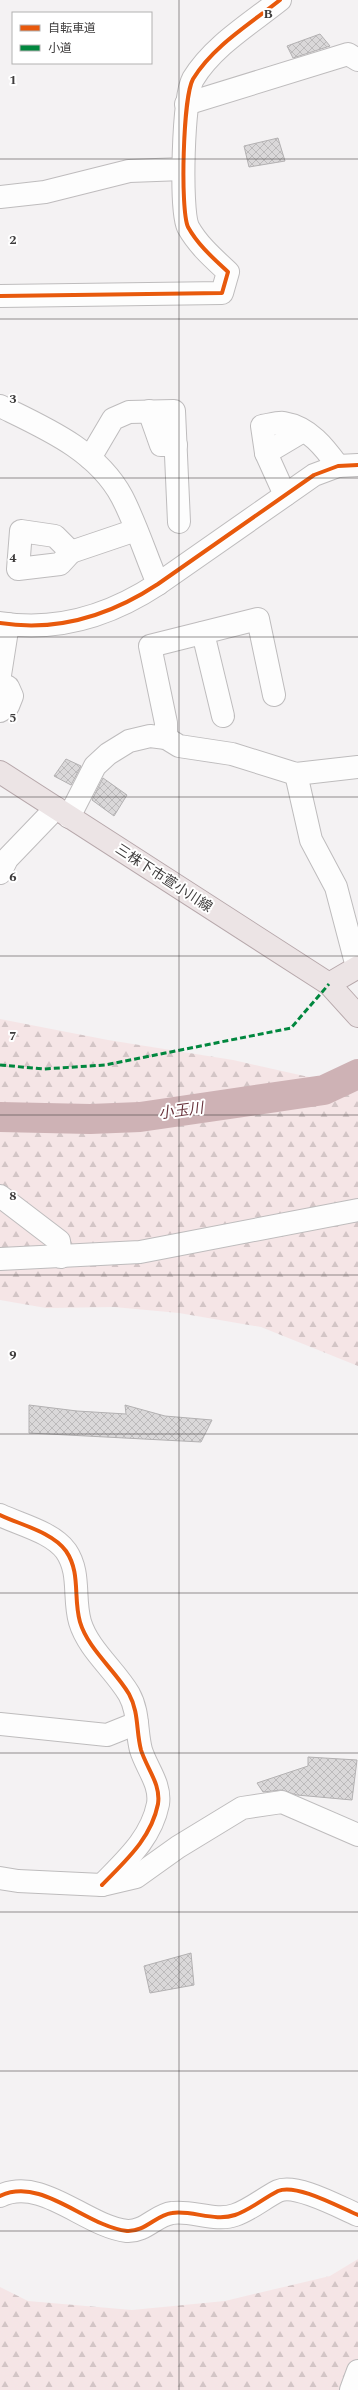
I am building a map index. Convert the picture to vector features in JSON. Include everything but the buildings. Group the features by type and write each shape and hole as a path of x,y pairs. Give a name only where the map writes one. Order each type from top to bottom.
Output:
{"main road":[{"name":"三株下市萱小川線","path":"0,772 329,984 358,1016"},
{"path":"329,984 358,967"}],"street":[{"path":"0,296 222,292 228,272 200,245 187,225 183,169 186,104 192,80 211,56 280,0"},
{"path":"186,104 348,54 358,60"},
{"path":"0,197 45,192 128,171 183,169"},
{"path":"0,406 57,434 90,458 105,473 122,497 158,584"},
{"path":"90,458 113,419 129,412 149,411 161,445 176,446 179,522"},
{"path":"285,495 266,453 303,431 322,443 348,466"},
{"path":"0,675 4,623 33,625 85,619 111,610 135,599 158,584 314,475 348,466"},
{"path":"71,552 136,530"},
{"path":"166,738 166,723 150,646 258,619 274,694"},
{"path":"203,633 223,716"},
{"path":"0,683 8,687 12,696 8,706 0,711"},
{"path":"0,873 7,859 62,813 95,766 108,754 129,741 150,736 166,738 179,746 232,754 296,774 358,767"},
{"path":"296,774 311,840 336,887 358,967"},
{"path":"0,1196 59,1241 61,1257"},
{"path":"0,1259 140,1252 358,1210"},
{"path":"0,1515 56,1540 66,1552 76,1575 80,1622 90,1640 128,1693 135,1706 142,1750 158,1787 158,1804 152,1824 141,1845 102,1885"},
{"path":"0,1724 107,1735 137,1723"},
{"path":"0,1878 18,1881 102,1885 136,1877 178,1847 242,1808 282,1802 358,1836"},
{"path":"0,2196 11,2191 33,2191 109,2227 128,2231 139,2230 170,2213 223,2216 236,2215 280,2190 292,2188 358,2214"},
{"path":"351,2390 358,2370"}],"green space":[{"path":"0,1019 108,1040 233,1060 358,1088 358,1366 261,1327 179,1313 114,1307 46,1308 0,1300"},
{"path":"358,2259 358,2390 0,2390 0,2287 28,2301 132,2310 225,2301 330,2276"}],"waterway":[{"name":"小玉川","path":"0,1117 90,1119 140,1117 324,1090 358,1074"}],"marked path":[{"path":"0,1065 44,1069 105,1065 291,1028 329,984"}],"cycle path":[{"path":"0,296 222,293 228,272 196,240 188,227 186,216 183,177 185,129 190,90 193,79 211,56 233,36 280,0"},
{"path":"0,623 21,625 63,623 102,612 122,604 158,584 314,475 338,466 358,465"},
{"path":"0,1515 45,1534 60,1544 71,1559 74,1568 80,1622 95,1650 129,1694 136,1715 141,1750 156,1783 158,1804 155,1817 150,1828 136,1849 102,1885"},
{"path":"0,2196 16,2192 32,2192 64,2204 95,2221 127,2231 139,2229 166,2214 172,2213 187,2213 212,2217 227,2217 235,2215 278,2191 286,2189 295,2190 318,2197 358,2215"}]}
